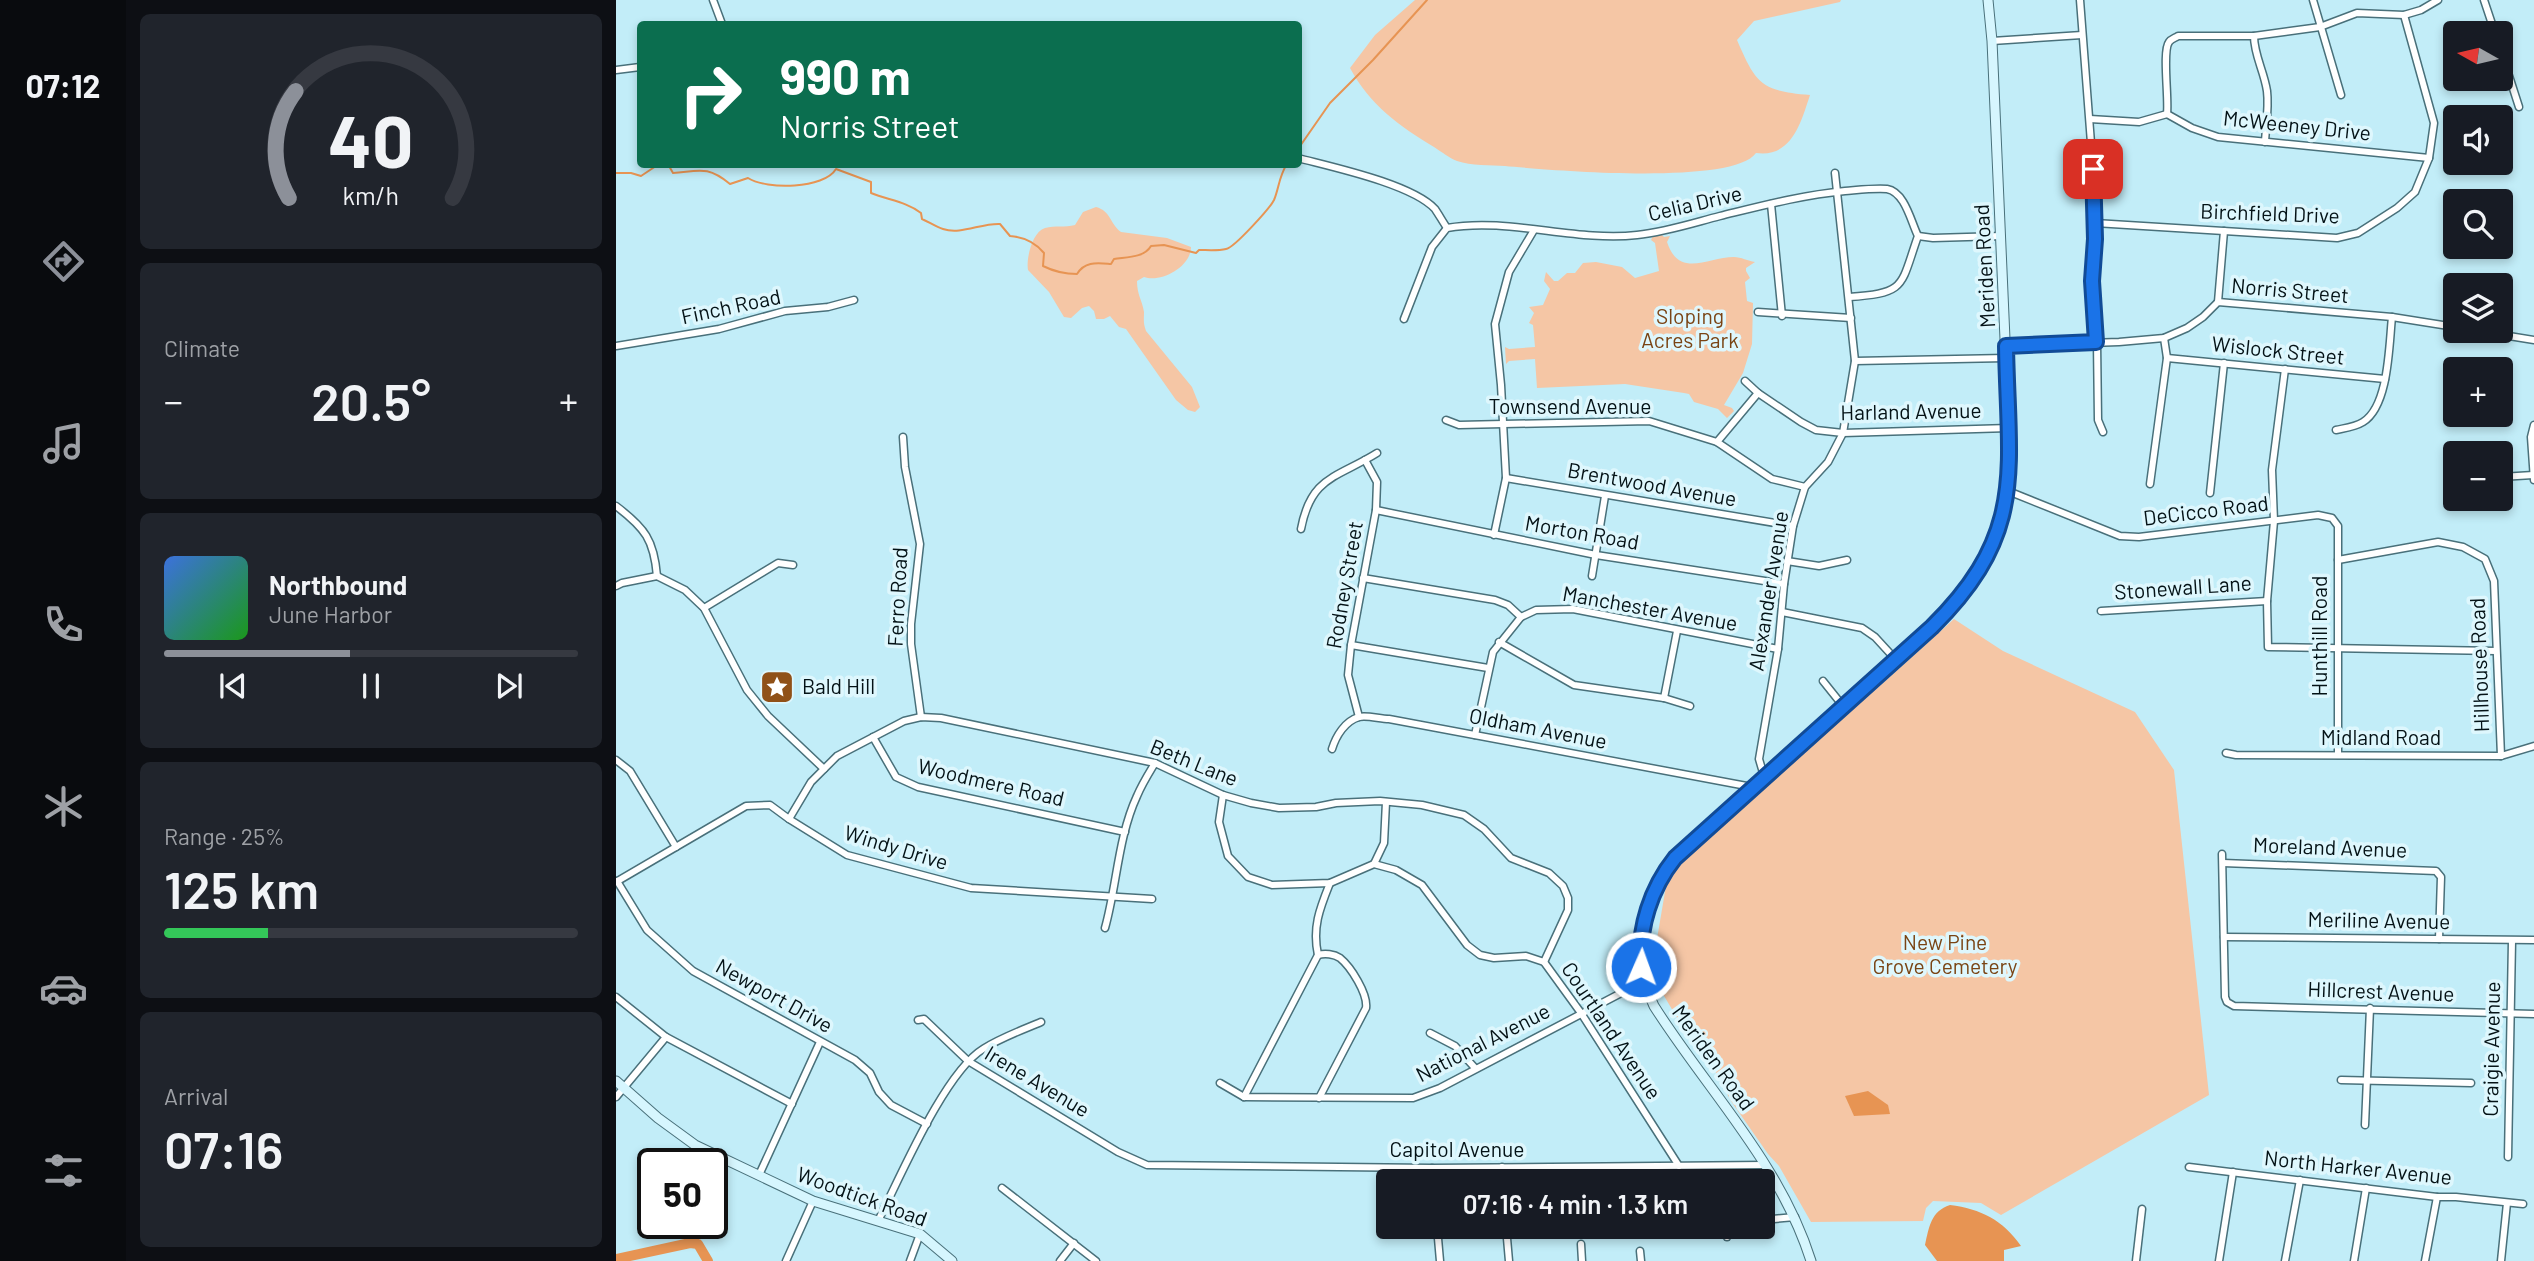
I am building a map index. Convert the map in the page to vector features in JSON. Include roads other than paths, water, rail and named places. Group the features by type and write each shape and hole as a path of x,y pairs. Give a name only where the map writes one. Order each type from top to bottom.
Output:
{"main road":[{"name":"Meriden Road","path":"1811,1261 1795,1217 1767,1165 1654,1006 1644,981 1640,955 1644,923 1666,869 1764,775 1897,661 1950,610 1982,567 1998,531 2008,491 2009,428 1993,40 1988,0"},
{"name":"Woodtick Road","path":"620,1085 695,1145 813,1201 920,1234 952,1261"}],"street":[{"path":"713,0 721,21"},
{"path":"2080,0 2090,119 2095,223 2092,281 2098,420 2102,432"},
{"path":"2313,0 2341,95"},
{"path":"2090,119 2139,122 2167,114 2169,100 2165,54 2168,43 2178,36 2254,36 2320,27 2357,13 2404,15 2421,10 2438,0"},
{"path":"2484,0 2491,21"},
{"name":"Birchfield Drive","path":"2095,223 2337,238 2358,233 2398,208 2415,192 2428,158 2434,123 2404,15"},
{"path":"1993,40 2082,35"},
{"path":"2254,36 2254,52 2267,94 2265,142"},
{"path":"616,70 637,67"},
{"path":"2513,88 2519,107"},
{"name":"McWeeney Drive","path":"2167,114 2192,128 2218,137 2428,158"},
{"path":"1302,159 1376,181 1421,198 1435,209 1447,228 1432,247 1404,319"},
{"name":"Alexander Avenue","path":"1764,775 1759,759 1778,649 1793,526 1805,487 1828,462 1843,433 1855,361 1835,173"},
{"name":"Celia Drive","path":"1447,228 1460,225 1608,236 1638,235 1815,194 1886,189 1895,191 1900,198 1918,236"},
{"path":"1771,204 1782,316"},
{"path":"1494,535 1506,478 1495,324 1509,272 1534,230"},
{"path":"2218,302 2224,231"},
{"path":"1849,297 1887,293 1901,284 1918,236 2001,236"},
{"name":"Finch Road","path":"616,346 854,300"},
{"name":"Norris Street","path":"2006,346 2164,338 2187,328 2218,302 2392,317 2443,325"},
{"path":"1758,312 1782,316 1851,318"},
{"path":"2336,430 2364,421 2377,406 2385,379 2392,317"},
{"path":"2513,337 2534,340"},
{"path":"2150,484 2168,358 2164,338"},
{"name":"Wislock Street","path":"2168,358 2385,379"},
{"path":"1855,361 2006,359"},
{"path":"2210,493 2224,363"},
{"path":"2286,369 2272,470 2274,521 2267,601 2268,647 2496,650"},
{"name":"Harland Avenue","path":"1745,381 1758,393 1816,430 1843,433 2009,428"},
{"path":"1717,442 1758,393"},
{"name":"Townsend Avenue","path":"1446,420 1459,425 1649,421 1717,442 1772,479 1805,487"},
{"path":"2513,477 2534,477 2531,438 2534,425"},
{"name":"Ferro Road","path":"903,437 905,467 920,544 911,644 921,717"},
{"path":"1301,529 1304,511 1313,493 1331,477 1377,453"},
{"name":"Rodney Street","path":"1359,717 1348,675 1376,510 1377,482 1366,460"},
{"name":"Brentwood Avenue","path":"1506,478 1793,526"},
{"name":"DeCicco Road","path":"2008,491 2120,536 2139,537 2318,515 2332,518"},
{"path":"1592,576 1605,496"},
{"path":"616,506 647,534 655,553 657,576"},
{"name":"Morton Road","path":"1376,510 1596,555 1784,584"},
{"name":"Hunthill Road","path":"2332,518 2338,526 2338,755"},
{"name":"Hillhouse Road","path":"2338,560 2438,542 2463,547 2485,559 2494,581 2501,756"},
{"path":"1787,561 1819,565 1847,560"},
{"path":"704,608 778,563 793,565"},
{"path":"616,586 657,576 685,590 704,608 747,690 768,716 824,769"},
{"path":"1363,578 1495,600 1508,605 1521,617 1499,642 1488,668 1475,735"},
{"name":"Stonewall Lane","path":"2101,611 2267,601"},
{"name":"Manchester Avenue","path":"1521,617 1536,610 1573,610 1778,649"},
{"path":"1782,612 1862,628 1875,637 1897,661"},
{"path":"1664,698 1677,631"},
{"path":"1499,642 1574,685 1664,698 1690,706"},
{"path":"1351,645 1488,668"},
{"path":"1823,681 1843,706"},
{"name":"Beth Lane","path":"789,819 811,782 837,755 904,721 921,717 941,718 1155,762 1223,795 1279,808 1363,801 1434,807 1464,815 1484,829 1511,858 1549,873 1560,881 1566,891 1569,906 1544,962"},
{"path":"1332,749 1342,728 1359,717"},
{"name":"Oldham Avenue","path":"1359,717 1389,719 1752,787"},
{"name":"Woodmere Road","path":"873,737 896,777 918,787 1125,832"},
{"name":"Midland Road","path":"2227,753 2501,756 2534,746"},
{"path":"616,760 630,771 676,847"},
{"path":"1105,928 1114,897 1125,832 1136,797 1155,762"},
{"path":"1223,795 1219,822 1228,856 1248,877 1272,885 1330,883 1374,864 1384,843 1386,802"},
{"name":"Windy Drive","path":"617,882 746,806 770,805 847,855 971,888 1152,898"},
{"path":"2222,854 2224,937"},
{"name":"Moreland Avenue","path":"2223,863 2436,871 2441,877 2439,939"},
{"name":"Courtland Avenue","path":"1374,864 1396,870 1422,885 1467,945 1480,955 1494,958 1526,956 1544,962 1581,1013 1679,1166"},
{"name":"Newport Drive","path":"617,882 647,930 693,971 855,1060 870,1073 878,1092 891,1105 927,1124"},
{"path":"1220,1083 1244,1097 1318,955 1314,938 1315,922 1330,883"},
{"name":"Meriline Avenue","path":"2224,937 2534,940"},
{"name":"Hillcrest Avenue","path":"2224,937 2227,1002 2234,1006 2534,1014"},
{"name":"Craigie Avenue","path":"2508,1157 2512,941"},
{"path":"1318,955 1324,953 1339,957 1358,982 1367,1001 1366,1008 1319,1098"},
{"name":"National Avenue","path":"1244,1097 1413,1098 1440,1088 1644,981"},
{"path":"616,997 666,1037 792,1104"},
{"path":"2365,1125 2370,1008"},
{"name":"Irene Avenue","path":"918,1020 924,1019 968,1061 1118,1152 1147,1165"},
{"path":"878,1222 927,1124 958,1070 982,1049 1041,1022"},
{"path":"1430,1032 1455,1046 1475,1068"},
{"path":"616,1097 620,1085 666,1037"},
{"path":"759,1175 820,1042"},
{"path":"2341,1080 2471,1083"},
{"name":"Capitol Avenue","path":"1147,1165 1432,1168 1767,1165"},
{"name":"North Harker Avenue","path":"2189,1167 2437,1197 2524,1204"},
{"path":"2218,1261 2233,1172"},
{"path":"2285,1261 2300,1180"},
{"path":"1002,1188 1096,1261"},
{"path":"2354,1261 2366,1188"},
{"path":"2425,1261 2437,1197"},
{"path":"786,1261 813,1201"},
{"path":"2501,1261 2507,1203"},
{"path":"2136,1261 2142,1209"},
{"path":"1775,1219 1795,1217"},
{"path":"910,1261 920,1234"},
{"path":"1438,1239 1440,1261"},
{"path":"1507,1239 1509,1261"},
{"path":"1060,1261 1074,1244"},
{"path":"1581,1244 1582,1261"},
{"path":"1640,1251 1641,1261"}],"waterway":[{"path":"1302,143 1330,103 1427,0"},
{"path":"616,173 641,176 653,168"},
{"path":"670,168 673,173 709,172 730,184 748,178 781,186 820,181 836,169 871,182 871,193 910,206 921,213 922,219 943,229 957,231 1000,224 1010,236 1029,241 1041,249 1044,253 1043,266 1077,274 1088,265 1111,264 1114,259 1139,255 1151,246 1164,245 1196,253 1199,250 1230,247 1252,227 1274,200 1285,168"},
{"path":"616,1259 690,1243 698,1244 708,1261"}],"place":[{"name":"Bald Hill","path":"777,687"}],"park label":[{"name":"Sloping Acres Park","path":"1690,329"},
{"name":"New Pine Grove Cemetery","path":"1945,955"}]}
